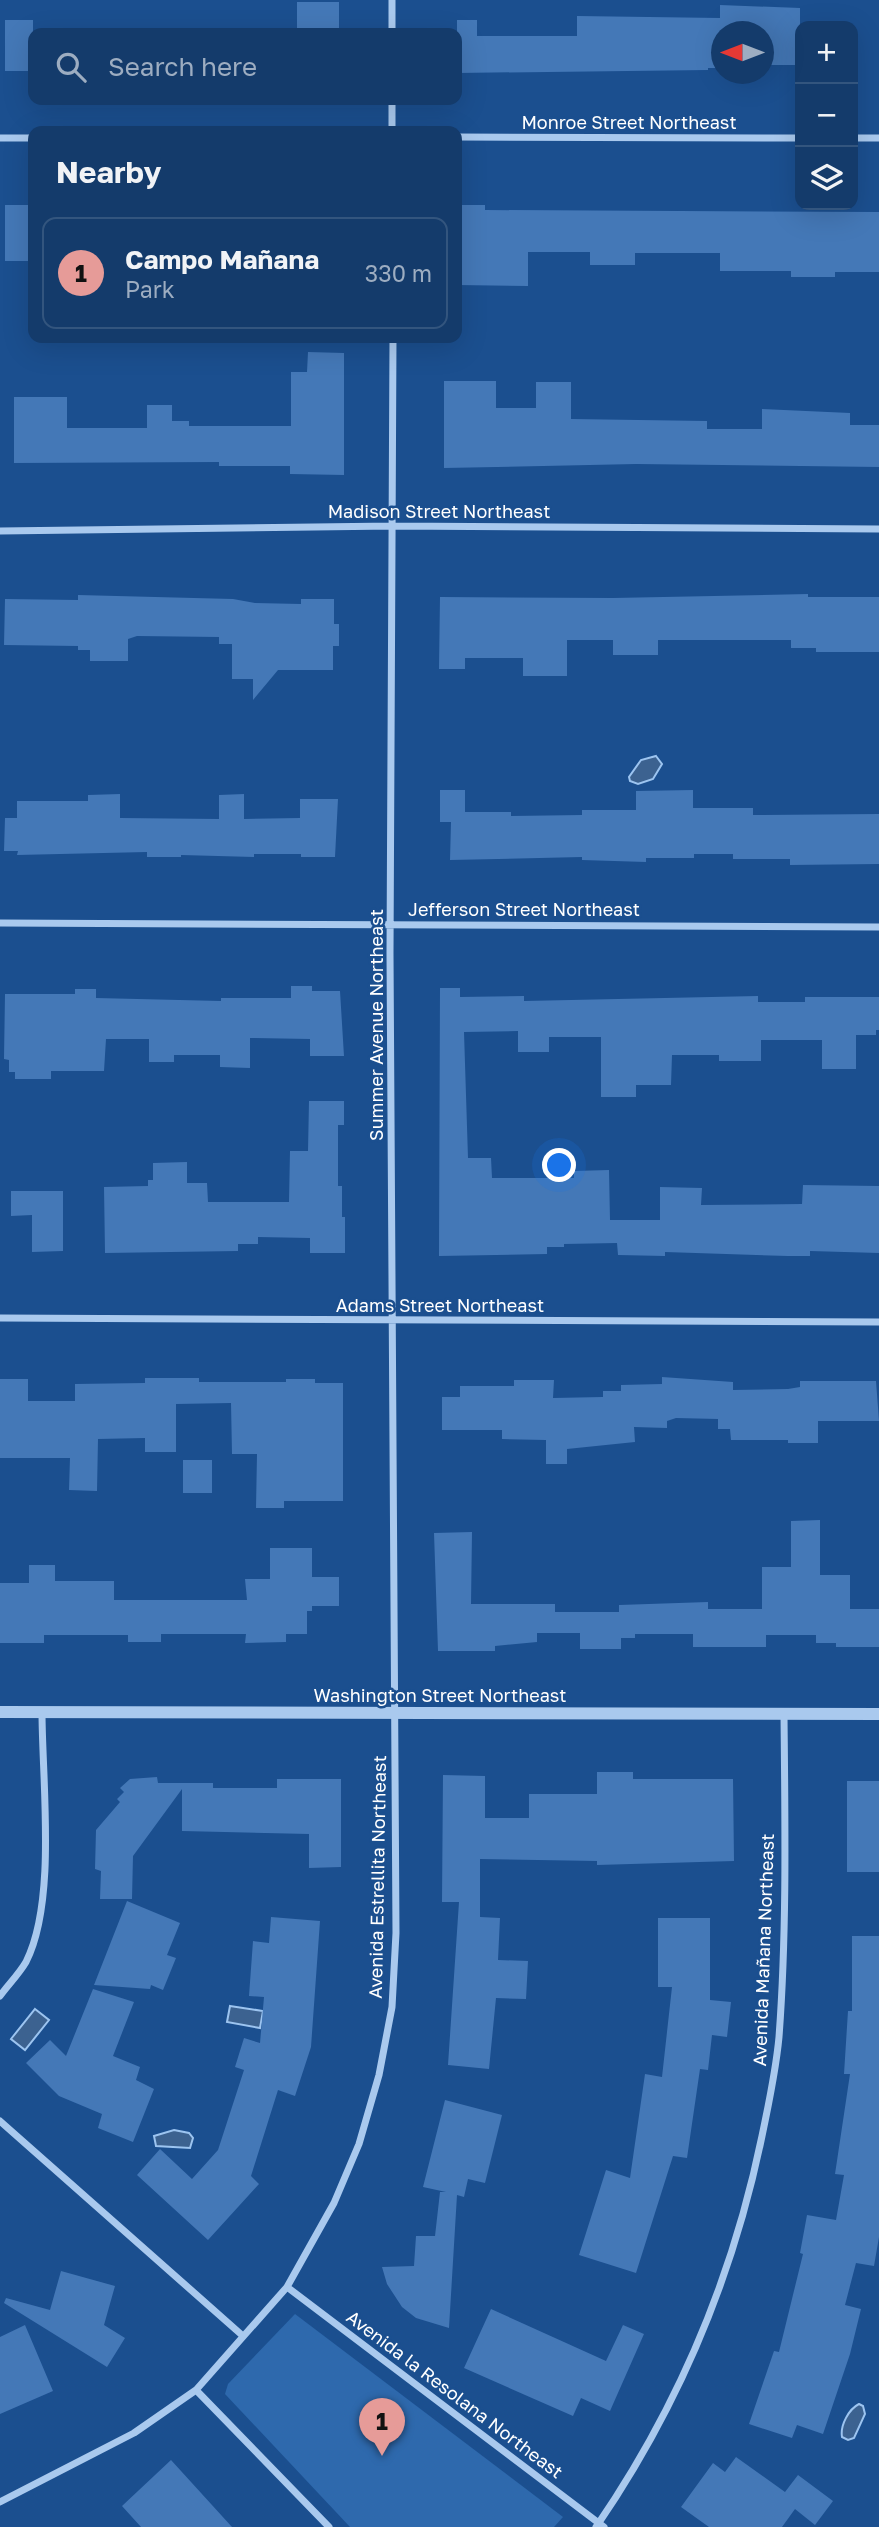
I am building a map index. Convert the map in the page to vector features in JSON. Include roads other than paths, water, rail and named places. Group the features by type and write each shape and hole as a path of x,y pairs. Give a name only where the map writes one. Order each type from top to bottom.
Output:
{"street":[{"path":"392,0 392,28"},
{"path":"392,105 392,126"},
{"name":"Monroe Street Northeast","path":"462,137 795,138"},
{"path":"0,138 28,138"},
{"path":"858,138 879,138"},
{"name":"Summer Avenue Northeast","path":"393,343 390,924 395,1712"},
{"name":"Madison Street Northeast","path":"0,531 393,526 879,529"},
{"name":"Jefferson Street Northeast","path":"0,923 879,927"},
{"name":"Adams Street Northeast","path":"0,1318 879,1322"},
{"name":"Washington Street Northeast","path":"0,1712 879,1714"},
{"path":"0,1996 25,1962 40,1917 44,1847 42,1712"},
{"name":"Avenida Estrellita Northeast","path":"0,2502 134,2433 196,2390 287,2287 334,2203 354,2156 382,2062 392,2007 396,1933 395,1712"},
{"name":"Avenida Mañana Northeast","path":"599,2526 658,2428 701,2337 729,2265 751,2193 779,2038 783,1714"},
{"path":"0,2121 243,2336"},
{"name":"Avenida la Resolana Northeast","path":"287,2287 599,2526"},
{"path":"196,2390 329,2527"}],"place":[{"name":"Campo Mañana","path":"382,2456"}]}
